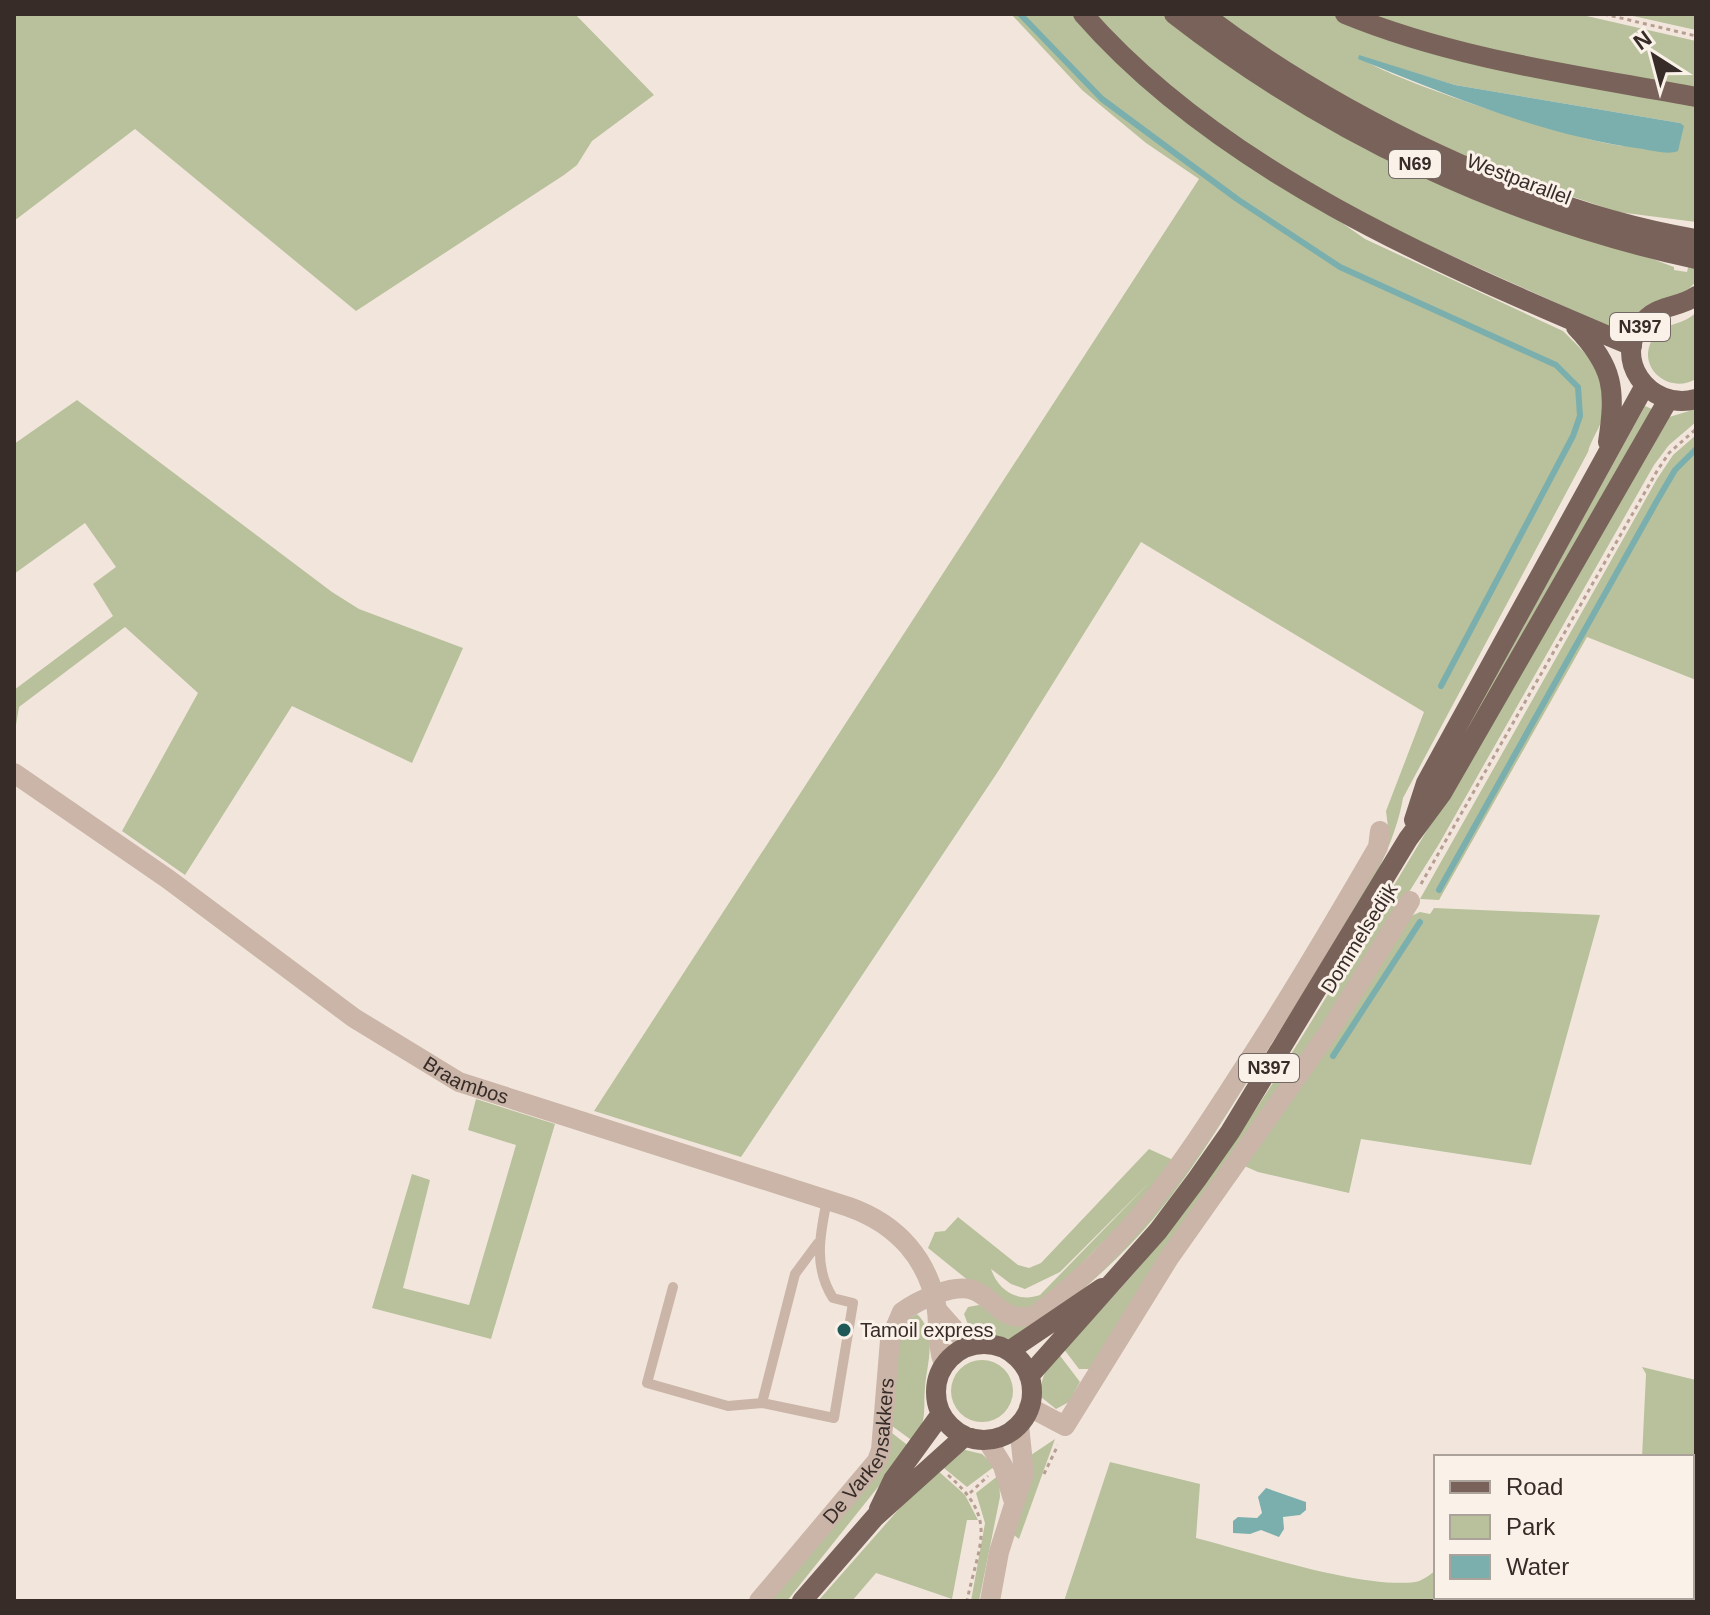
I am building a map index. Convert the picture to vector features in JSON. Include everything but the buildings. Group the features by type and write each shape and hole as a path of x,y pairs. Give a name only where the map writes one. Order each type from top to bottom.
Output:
{"main road":[{"path":"1083,14 1165,91 1268,165 1368,225 1571,321 1632,346"},
{"name":"Westparallel","path":"1174,14 1271,85 1368,141 1482,193 1573,226 1691,248"},
{"name":"Westparallel","path":"1203,14 1294,77 1424,147 1581,210 1691,248"},
{"path":"1345,14 1372,25 1506,62 1696,97"},
{"name":"N397","path":"1644,387 1634,370 1632,346 1646,319 1696,296"},
{"path":"1571,321 1595,347 1613,385 1607,450"},
{"path":"1644,387 1668,400 1696,399"},
{"name":"Dommelsedijk","path":"1408,839 1426,783 1644,387"},
{"name":"Dommelsedijk","path":"1029,1376 1158,1231 1230,1132 1408,839 1442,793 1668,400"},
{"name":"Dommelsedijk","path":"1009,1351 1111,1283"},
{"path":"983,1344 1009,1351 1029,1376 1024,1416 1009,1433 987,1440 965,1436 941,1414 935,1390 944,1365 969,1346 983,1344"},
{"path":"875,1517 893,1480 941,1414"},
{"path":"802,1601 875,1517 965,1436"}],"street":[{"name":"Braambos","path":"14,773 168,879 354,1018 459,1082 873,1216 898,1234 918,1258 935,1304 969,1346"},
{"name":"Dommelsedijk","path":"935,1304 956,1289 972,1290 1007,1315 1034,1316 1124,1238 1190,1152 1302,978 1378,847 1380,831"},
{"name":"Dommelsedijk","path":"1024,1416 1065,1426 1169,1258 1330,1030 1410,901"},
{"name":"Braambos","path":"935,1304 936,1344 944,1365"},
{"name":"De Varkensakkers","path":"759,1601 877,1461 881,1450 890,1340 896,1322 906,1309 935,1304"},
{"path":"990,1601 1013,1499 1024,1473 1024,1416"},
{"path":"987,1440 1003,1466 1013,1499"}],"lane":[{"path":"673,1287 647,1383 728,1406 762,1403 834,1418 853,1303 833,1298 824,1284 818,1243 827,1200"},
{"path":"762,1403 795,1274 818,1243"}],"path":[{"path":"1604,14 1696,36"},
{"name":"Dommelsedijk","path":"1410,901 1446,844 1657,471 1669,453 1696,429"},
{"path":"967,1601 982,1528 979,1509 969,1494"}],"green space":[{"path":"14,14 575,14 654,95 592,141 577,165 564,175 356,311 135,129 14,221"},
{"path":"1011,14 1075,14 1308,199 1365,239 1563,331 1594,365 1605,397 1603,417 1588,452 1403,798 1384,858 1350,921 1171,1197 1115,1260 1043,1322 1126,1240 1389,835 1386,811 1424,712 1141,542 999,770 741,1157 594,1111 1199,179 1146,143 1082,90"},
{"path":"1091,14 1162,14 1214,52 1599,239 1674,267 1674,270 1687,272 1696,234 1696,282 1683,294 1643,308 1623,333 1379,223 1291,175 1178,94"},
{"path":"1214,14 1330,14 1374,31 1696,103 1696,222 1618,212 1502,173 1356,105","holes":["1359,56 1455,85 1680,123 1630,146 1604,143 1441,93 1374,66"]},
{"path":"1360,14 1578,14 1696,41 1696,92 1524,60"},
{"path":"1624,14 1696,14 1696,30"},
{"path":"1696,312 1696,379 1686,383 1666,381 1652,368 1648,359 1653,338 1662,329 1686,320"},
{"path":"77,400 332,592 359,609 463,648 412,763 292,706 185,875 122,831 198,693 125,627 19,707 14,737 14,690 113,616 93,584 116,567 85,523 14,574 14,444"},
{"path":"1645,406 1652,409 1464,743 1460,741"},
{"path":"1696,409 1696,422 1669,445 1654,465 1439,844 1326,1025 1089,1369 1079,1369 1063,1348 1152,1252 1229,1148 1300,1039 1406,864 1669,417"},
{"path":"1696,435 1696,680 1587,637 1439,900 1420,899 1657,479 1673,455"},
{"path":"1434,908 1600,915 1531,1165 1361,1139 1349,1193 1258,1172 1242,1165 1409,917 1420,912 1430,914"},
{"path":"476,1099 555,1124 491,1339 372,1308 412,1174 430,1180 403,1288 469,1305 516,1145 468,1130"},
{"path":"1149,1149 1171,1159 1159,1186 1039,1306 1005,1310 928,1248 935,1232 945,1231 958,1217 1018,1265 1029,1268 1041,1263","holes":["1150,1182 1040,1295 1024,1297 1010,1293 998,1283 991,1269 1011,1284 1025,1289 1060,1272"]},
{"path":"979,1305 1038,1327 1009,1339 970,1330 964,1314 968,1307"},
{"path":"917,1314 927,1330 930,1349 923,1420 914,1442 888,1423 898,1325"},
{"path":"1058,1353 1080,1382 1069,1402 1056,1409 1041,1397 1041,1385"},
{"path":"982,1360 1004,1369 1013,1391 1004,1413 982,1422 960,1413 951,1391 960,1369"},
{"path":"1642,1367 1696,1380 1696,1601 1064,1601 1110,1462 1200,1484 1196,1538 1306,1568 1366,1580 1393,1583 1418,1581 1434,1572 1434,1599 1694,1599 1694,1455 1642,1455 1646,1374"},
{"path":"892,1433 910,1447 787,1601 763,1601"},
{"path":"1055,1439 1019,1539 1014,1535 1031,1455"},
{"path":"961,1449 982,1454 995,1466 967,1487 939,1464"},
{"path":"935,1468 965,1495 978,1520 967,1520 952,1599 876,1573 852,1601 818,1601"},
{"path":"999,1475 1000,1497 979,1601 971,1601 985,1523 976,1493"}],"water":[{"path":"1359,55 1455,85 1680,123 1684,126 1678,151 1661,152 1606,143 1534,125 1358,59"},
{"path":"1266,1488 1306,1502 1306,1510 1300,1515 1283,1517 1284,1529 1279,1537 1261,1530 1250,1534 1233,1533 1233,1521 1238,1517 1257,1518 1262,1513 1258,1497"},
{"path":"1603,1599 1605,1601 1480,1601"}],"waterway":[{"path":"1020,14 1102,99 1237,199 1340,267 1556,365 1578,387 1580,416 1573,436 1441,686"},
{"path":"1439,890 1658,499 1675,470 1696,449"},
{"path":"1333,1056 1420,922"}],"place":[{"name":"Tamoil express","path":"844,1330"}]}
